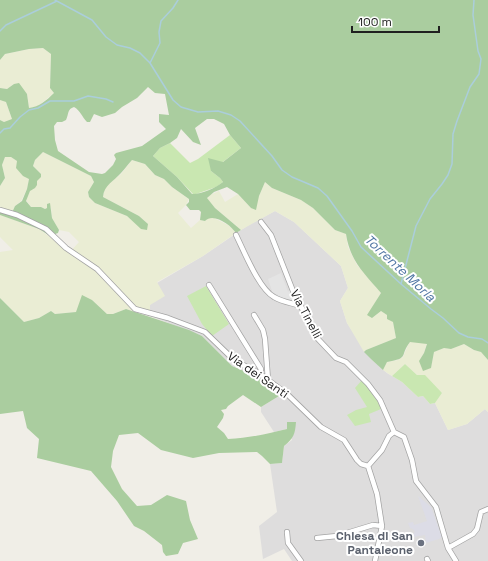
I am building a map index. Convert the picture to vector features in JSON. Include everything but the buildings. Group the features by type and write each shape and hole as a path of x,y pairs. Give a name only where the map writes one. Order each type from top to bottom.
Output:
{"street":[{"name":"Via dei Santi","path":"0,210 17,215 46,229 66,248 97,269 135,309 168,318 205,332 234,360 260,374 288,395 321,427 344,440 356,460 361,464 368,466"},
{"name":"Via Tinelli","path":"261,222 271,235 293,291 318,339 336,358 346,362 368,384 380,400 394,432"},
{"path":"236,235 266,291 274,297 301,306"},
{"path":"209,285 261,368 260,374"},
{"path":"254,315 263,330 265,339 268,380"},
{"path":"375,561 382,526 377,494 368,466 382,450 389,436 394,432 404,437 412,460 416,481 436,507 448,548 456,561"},
{"path":"448,548 473,534 477,529 481,512 488,509"},
{"path":"317,538 337,536 373,525 382,526"},
{"path":"287,532 288,543 301,561"}],"shaded area":[{"path":"275,211 294,222 341,266 348,288 340,301 347,323 372,360 387,373 402,382 418,397 423,396 430,404 435,403 448,430 467,424 485,409 488,412 488,561 292,561 284,549 263,559 259,526 277,512 270,464 282,463 284,446 292,440 287,429 274,432 261,412 261,407 279,396 258,377 232,366 202,336 150,316 150,305 157,283 203,256 247,226"},
{"path":"281,273 288,292 290,290 295,301 279,298 277,294 273,294 268,279"},
{"path":"418,496 431,507 442,537 439,539 426,543 425,535 413,537 412,535 415,532 410,528 408,523 413,522 414,525 427,521"}],"green space":[{"path":"0,0 488,0 488,360 481,352 464,344 451,349 444,348 434,352 431,368 423,371 419,361 427,344 410,342 403,356 394,361 387,362 383,370 364,352 396,338 393,322 387,319 387,315 381,311 372,318 367,315 381,293 354,259 346,234 335,230 313,208 301,200 272,188 265,182 259,196 256,210 251,208 238,194 227,187 214,192 207,198 215,208 241,230 236,233 226,223 217,219 213,218 205,221 200,220 201,212 199,210 190,210 186,205 189,202 189,199 172,187 164,179 155,175 145,164 132,160 107,186 103,197 139,216 148,224 147,230 141,229 127,216 95,203 89,197 88,192 94,182 91,176 43,152 35,160 33,166 41,174 41,177 37,181 35,188 30,191 26,201 31,207 41,207 45,209 47,208 47,204 50,203 52,218 59,230 58,233 50,236 39,229 0,215 0,212 11,215 15,206 22,201 29,179 23,176 16,168 17,161 11,157 5,157 2,165 5,178 0,186 0,120 4,122 12,119 6,102 0,100 0,88 7,89 14,84 19,83 27,94 29,108 46,101 54,93 50,88 51,54 43,48 5,54 0,60","holes":["148,87 155,93 165,94 169,115 159,114 159,122 166,129 142,146 116,153 114,155 116,159 113,165 105,173 89,172 58,151 55,140 54,126 57,122 66,120 69,110 74,107 76,108 87,122 90,122 94,114 102,117 115,113 137,98","207,119 214,119 224,124 230,135 241,148 223,162 208,158 211,171 223,182 209,190 192,194 177,177 153,156 160,148 177,138 181,129 193,142 201,145 195,128"]},
{"path":"43,48 51,54 50,88 54,93 38,106 29,108 27,94 14,84 7,89 0,88 0,60 5,54"},
{"path":"0,100 6,102 12,119 4,122 0,120"},
{"path":"230,135 241,148 211,171 223,182 216,187 196,194 193,194 177,177 153,156 160,148 170,143 190,163 198,159"},
{"path":"43,152 91,176 94,182 88,192 89,197 95,203 127,216 134,222 148,224 139,216 103,197 105,188 108,184 121,174 132,160 145,164 155,175 164,179 172,187 189,199 186,205 178,213 191,228 200,220 205,221 212,217 228,225 236,233 203,256 157,282 165,296 150,305 150,316 126,309 113,314 107,314 92,300 76,312 55,314 51,311 39,318 24,322 0,298 0,252 13,250 0,237 0,215 39,229 69,253 79,242 69,232 59,230 52,218 51,207 45,209 41,207 31,207 26,200 41,174 33,166 35,160"},
{"path":"5,157 11,157 17,161 29,179 27,189 21,201 15,206 11,215 0,212 0,186 5,178 2,165"},
{"path":"265,182 272,188 301,200 313,208 335,230 346,234 348,247 357,265 381,293 373,306 372,318 381,311 387,315 393,322 396,338 364,352 347,323 340,301 348,288 341,266 294,222 275,211 241,230 215,208 207,199 210,195 219,191 225,202 238,194 251,208 259,196"},
{"path":"206,286 229,324 212,336 202,324 187,296"},
{"path":"82,295 92,300 107,314 113,314 126,309 189,330 202,336 232,366 258,377 279,391 279,396 261,407 243,395 226,409 221,410 224,414 217,427 228,439 251,437 287,429 287,422 296,422 293,436 284,446 282,463 270,464 257,452 219,453 193,458 161,450 138,433 119,435 113,451 111,467 122,489 137,506 151,505 167,495 186,501 190,520 198,539 183,543 178,554 166,556 163,552 162,545 144,531 134,526 117,501 91,471 37,458 39,439 27,428 23,411 0,414 0,298 24,322 39,318 51,311 55,314 76,312"},
{"path":"414,341 427,343 424,353 419,361 431,367 434,352 444,348 451,349 464,344 481,352 488,360 488,412 485,409 467,424 448,430 435,403 442,393 417,375 405,364 392,376 383,370 387,362 398,360 403,357 410,342"},
{"path":"405,364 417,375 425,375 442,393 435,403 430,404 423,396 418,397 402,382 392,376"},
{"path":"362,380 378,400 381,409 369,414 371,422 355,426 347,415 356,410 367,407 355,388"}],"waterway":[{"name":"Torrente Morla","path":"55,0 92,20 106,37 117,45 130,48 140,53 150,63 173,100 181,107 198,112 218,111 231,115 240,121 272,156 282,170 292,177 318,188 327,196 352,231 361,247 401,284 459,333 468,337 482,339 488,343"},
{"path":"150,63 160,43 159,32 161,21 178,0"},
{"path":"401,284 416,226 430,199 448,175 452,164 453,134 470,87 479,74 481,59 478,51 473,15 474,0"},
{"path":"0,31 6,25 57,1"},
{"path":"0,133 4,129 10,128 29,110 38,108 50,101 74,101 88,96 106,99 113,102"}],"place":[{"name":"Chiesa di San Pantaleone","path":"421,543"}]}
